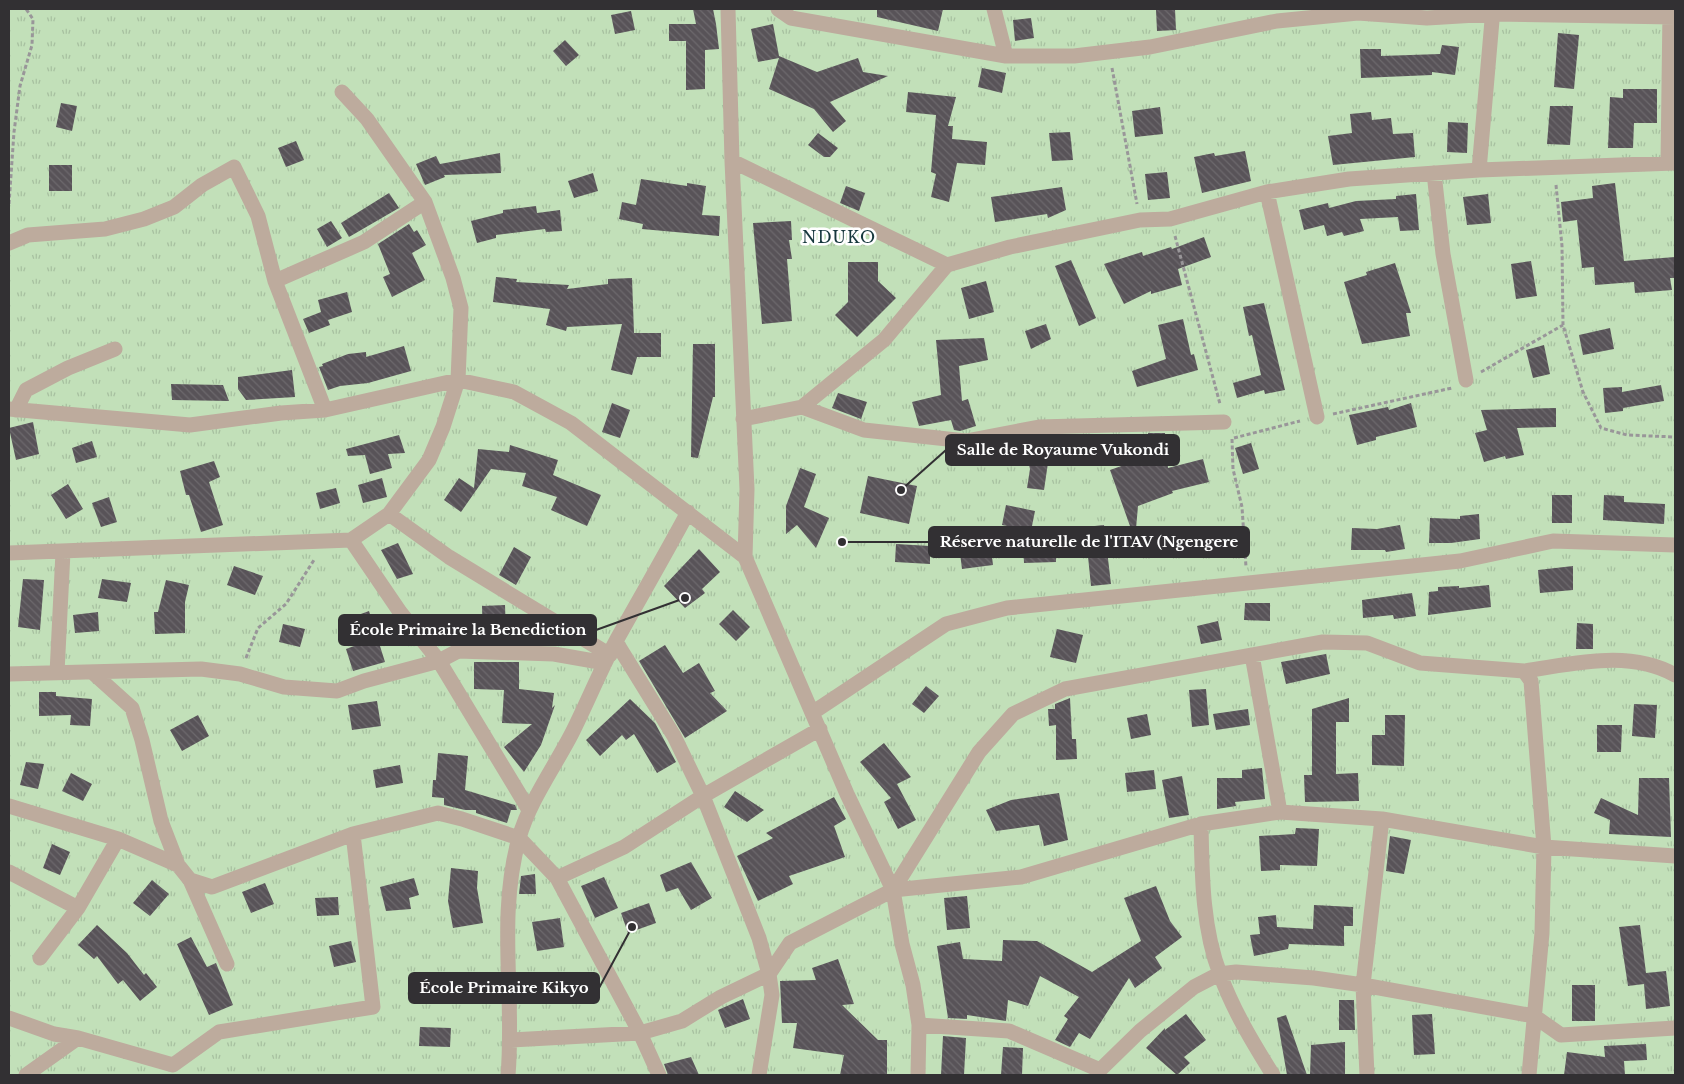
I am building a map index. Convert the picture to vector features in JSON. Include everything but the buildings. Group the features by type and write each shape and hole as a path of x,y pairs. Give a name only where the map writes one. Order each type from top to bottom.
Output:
{"street":[{"path":"728,9 732,161 746,489 746,557 847,794 892,890 902,944 913,985 919,1025 918,1075"},
{"path":"743,419 802,407 884,340 947,265 1010,247 1140,220 1170,219 1267,192 1349,179 1479,170 1671,163 1672,14 1493,12 1427,18 1358,12 1310,16 1150,47 1074,56 1006,56 791,18 778,9"},
{"path":"994,9 1006,56"},
{"path":"1479,170 1493,12"},
{"path":"9,553 351,540 389,514 429,460 443,427 458,380 461,308 453,278 425,202 367,119 342,92"},
{"path":"732,161 947,265"},
{"path":"9,243 28,235 105,229 144,219 174,207 202,185 234,167 258,216 275,281 326,410"},
{"path":"1434,173 1443,254 1466,380"},
{"path":"1267,192 1318,417"},
{"path":"275,281 364,242 425,202"},
{"path":"114,350 68,368 26,390 12,410 190,426 281,412 326,410 458,380 514,392 570,423 746,557"},
{"path":"802,407 864,430 966,440 1038,427 1224,422"},
{"path":"508,1075 511,1040 506,940 508,896 519,838 529,810 571,734 610,653 688,512"},
{"path":"389,514 449,557 610,653 674,736 703,796 759,938 769,974 772,995 759,1075"},
{"path":"351,540 400,612 439,661 529,810"},
{"path":"812,713 946,624 1007,608 1460,561 1553,541 1675,545"},
{"path":"57,673 63,552"},
{"path":"892,890 979,752 1013,714 1065,689 1323,642 1367,643 1420,663 1524,671 1608,659 1665,670 1675,675"},
{"path":"9,674 201,669 240,674 284,687 337,691 364,680 439,661 458,652 610,653"},
{"path":"1252,655 1280,812"},
{"path":"1524,671 1531,681 1544,847 1542,933 1529,1075"},
{"path":"92,672 132,708 162,821 178,865 190,880 227,964"},
{"path":"557,878 624,847 703,796 820,729"},
{"path":"9,806 118,839 178,865"},
{"path":"511,1040 640,1033 682,1021 721,997 769,974 790,942 892,890 1020,877 1201,824 1280,812 1382,818 1544,847 1675,856"},
{"path":"190,880 212,887 353,834 438,813 462,818 519,838 557,878 640,1033 659,1075"},
{"path":"1366,1075 1363,985 1382,818"},
{"path":"1201,824 1202,872 1209,930 1219,974 1249,1037 1273,1075"},
{"path":"9,1018 54,1034 78,1038 174,1065 219,1032 373,1007 353,834"},
{"path":"40,958 78,908 118,839"},
{"path":"9,872 78,908"},
{"path":"919,1025 1009,1031 1099,1073 1140,1031 1194,987 1219,974 1236,972 1314,978 1363,985 1534,1016 1561,1035 1675,1028"},
{"path":"26,1075 78,1038"}],"path":[{"path":"9,204 14,132 19,95 32,45 33,19 26,9"},
{"path":"1109,52 1140,220"},
{"path":"1554,167 1562,246 1563,325 1583,392 1601,428 1627,435 1675,437"},
{"path":"1232,439 1233,469 1242,507 1247,584"},
{"path":"240,674 258,628 286,604 326,540"}],"green space":[{"path":"9,9 1675,9 1675,1075 9,1075"}],"place":[{"name":"Salle de Royaume Vukondi","path":"901,490"},
{"name":"Réserve naturelle de l'ITAV (Ngengere","path":"842,542"},
{"name":"École Primaire la Benediction","path":"685,598"},
{"name":"École Primaire Kikyo","path":"632,927"}],"district":[{"name":"NDUKO","path":"839,237"}]}
